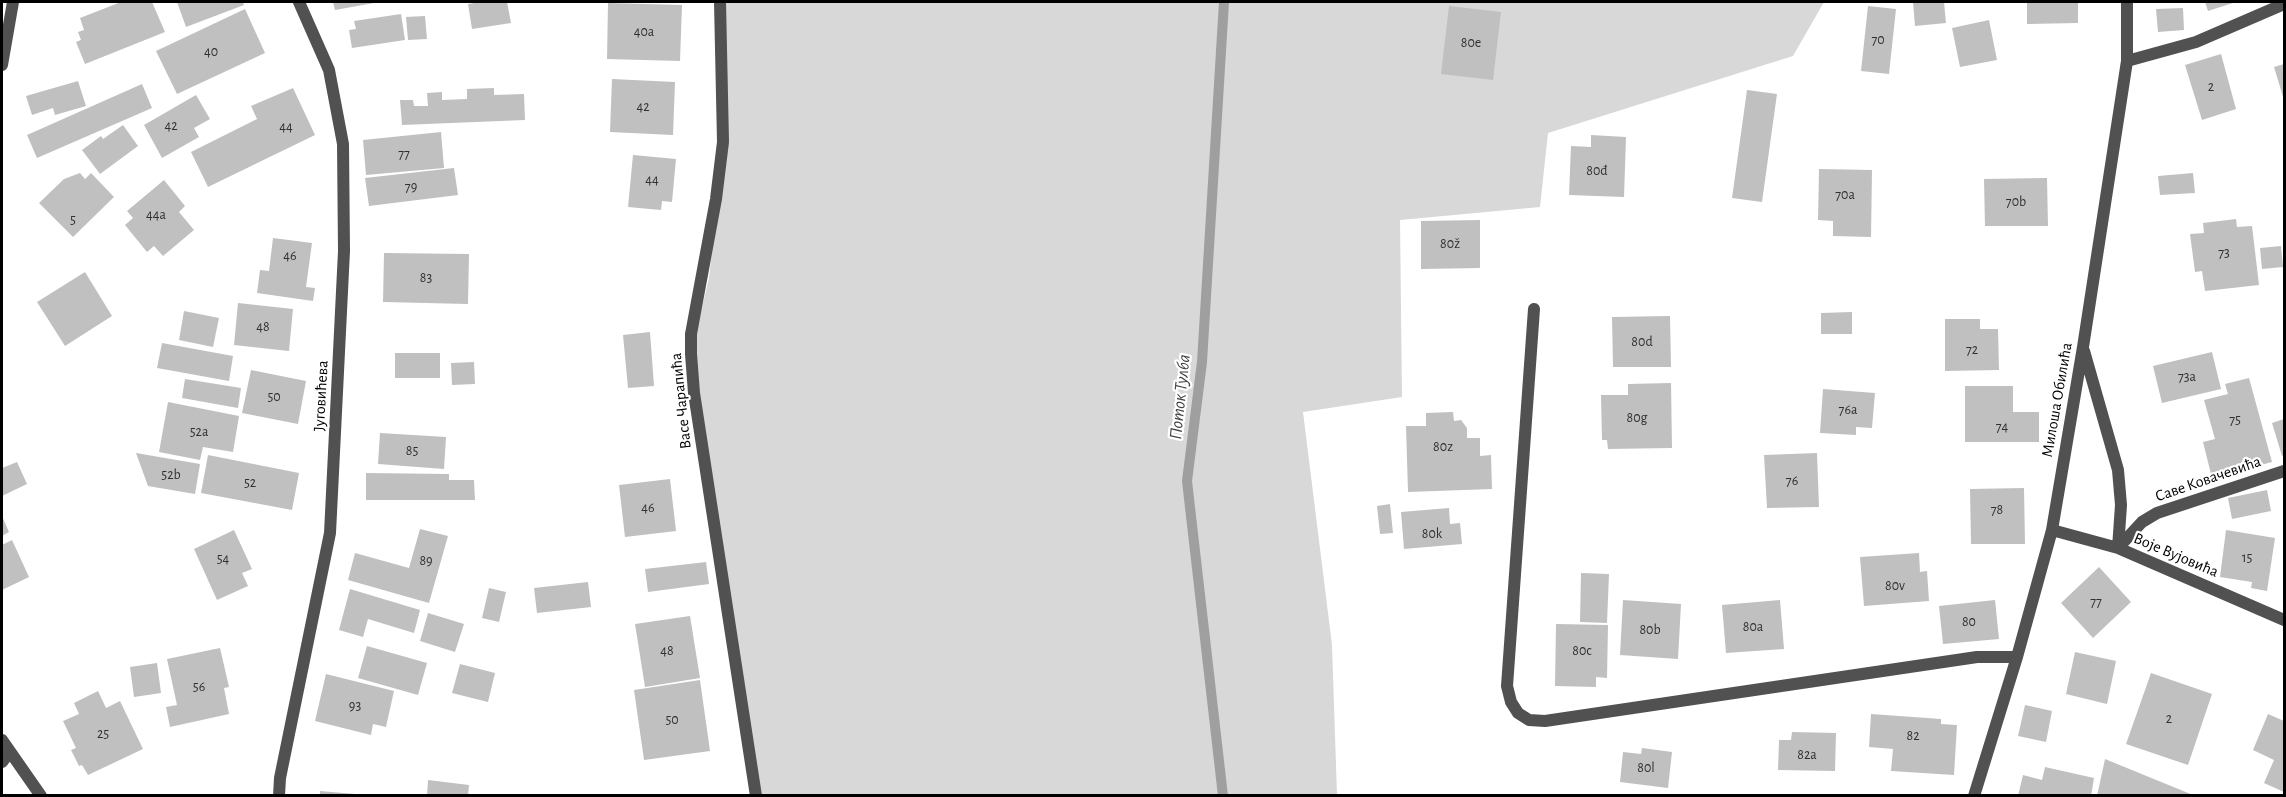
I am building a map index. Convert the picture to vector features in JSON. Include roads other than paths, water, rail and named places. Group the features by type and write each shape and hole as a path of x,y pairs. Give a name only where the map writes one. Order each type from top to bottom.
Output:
{"street":[{"path":"2,65 13,2"},
{"name":"Југовићева","path":"279,795 280,778 330,533 345,251 343,144 329,70 298,2"},
{"name":"Васе Чарапића","path":"720,2 723,142 716,199 691,334 691,354 694,393 756,795"},
{"name":"Милоша Обилића","path":"1974,795 2017,657 2052,530 2127,61 2127,2"},
{"path":"2127,61 2196,42 2284,4"},
{"path":"1534,309 1507,686 1511,702 1518,713 1529,720 1545,721 1977,657 2017,657"},
{"path":"2083,347 2118,470 2121,505 2118,548"},
{"name":"Саве Ковачевића","path":"2118,548 2142,522 2157,513 2284,471"},
{"name":"Воје Вујовића","path":"2052,530 2118,548 2284,620"},
{"path":"2,740 5,758 41,795"}],"waterway":[{"name":"Поток Тулба","path":"1223,796 1187,481 1202,362 1224,2"}]}
